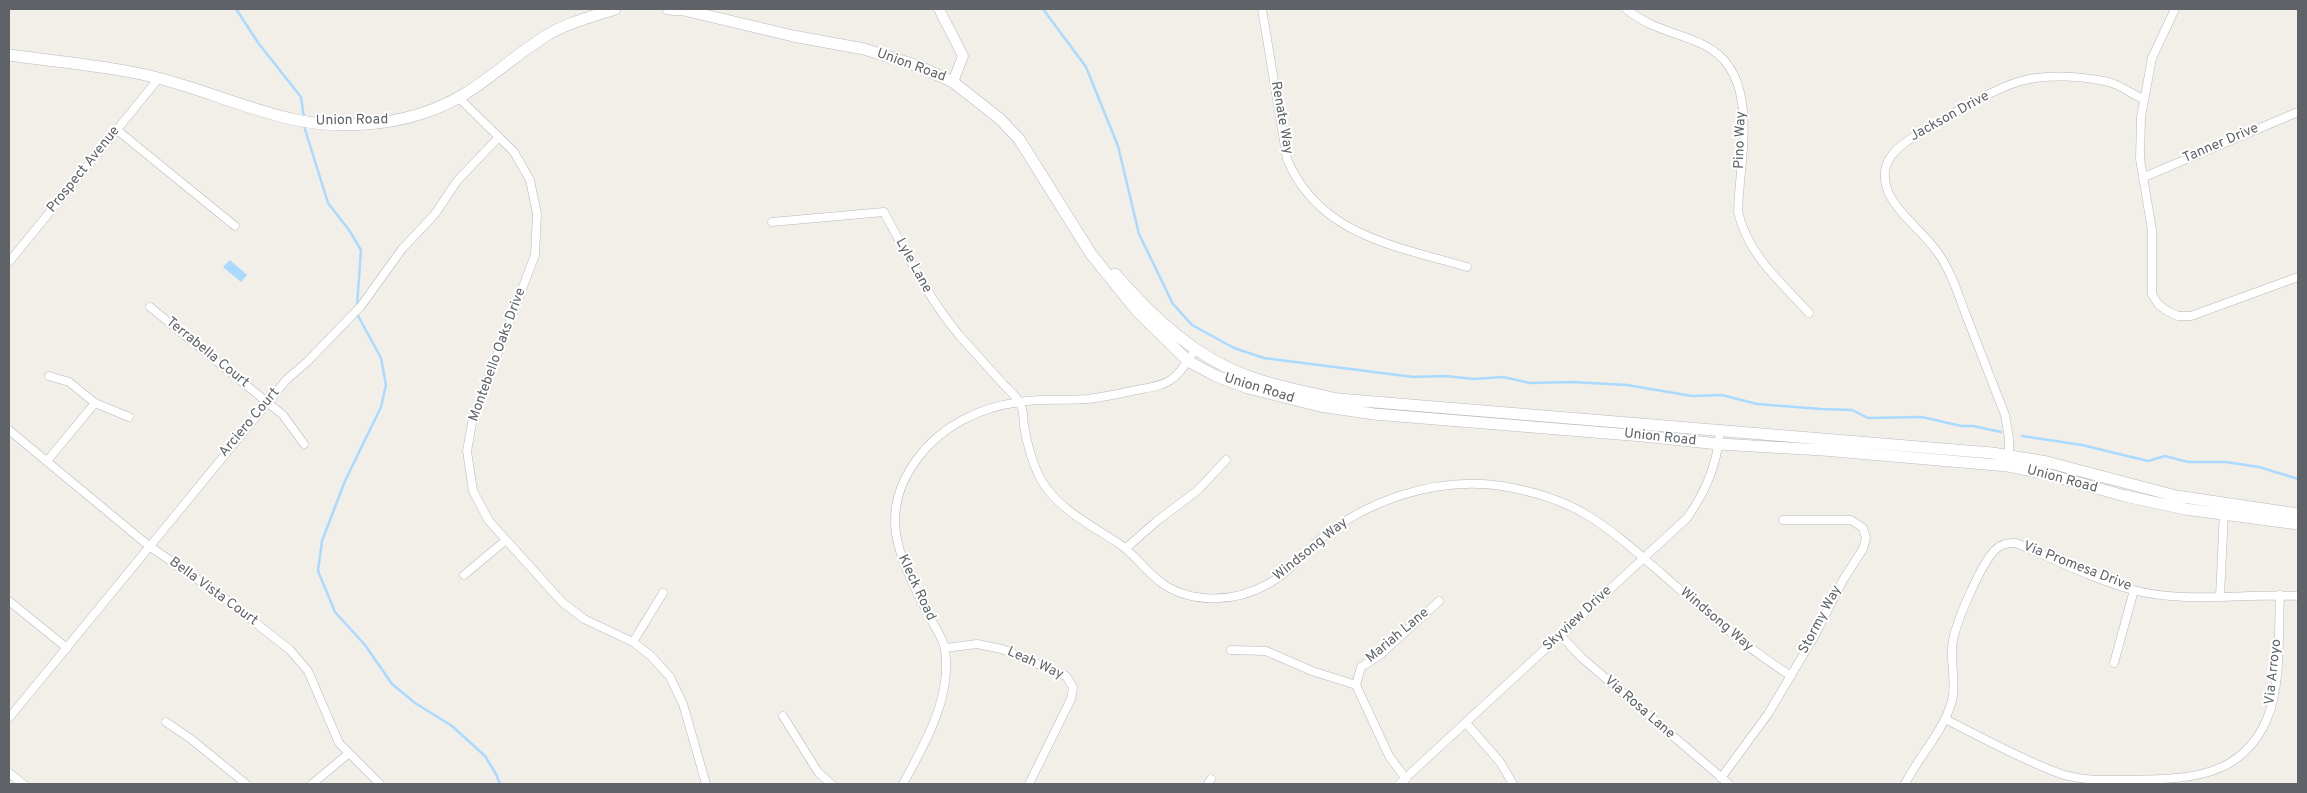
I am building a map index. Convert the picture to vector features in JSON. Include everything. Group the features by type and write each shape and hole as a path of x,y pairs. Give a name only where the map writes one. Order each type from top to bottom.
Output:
{"main road":[{"name":"Union Road","path":"9,55 118,70 159,78 296,120 328,124 366,123 400,120 460,99 545,36 572,23 615,9"},
{"name":"Union Road","path":"668,9 684,10 792,36 864,50 918,66 953,82 1000,119 1019,139 1091,254 1125,296 1188,361 1216,376 1248,388 1346,411 1718,444 2009,460"},
{"name":"Union Road","path":"1082,238 1136,296 1195,350 1221,365 1250,378 1338,399 1720,431 2009,460 2043,473 2124,496 2185,509 2224,509 2298,514"},
{"name":"Union Road","path":"2224,509 2298,524"}],"street":[{"path":"939,9 963,56 953,82"},
{"name":"Renate Way","path":"1262,9 1287,159 1295,177 1306,194 1329,215 1363,236 1467,267"},
{"name":"Pino Way","path":"1626,9 1662,31 1714,50 1732,68 1742,96 1738,212 1742,228 1759,259 1809,313"},
{"path":"2175,9 2152,58 2143,99 2140,159 2152,230 2152,294 2158,304 2167,311 2178,316 2191,316 2298,276"},
{"name":"Prospect Avenue","path":"9,262 159,78"},
{"name":"Jackson Drive","path":"2009,460 2009,433 2005,414 1952,279 1938,252 1891,199 1884,180 1884,170 1888,161 1903,143 2003,88 2021,81 2042,78 2088,79 2110,83 2143,99"},
{"name":"Montebello Oaks Drive","path":"460,99 514,152 530,180 537,214 535,255 474,418 467,451 473,491 489,521 562,602 584,619 632,642 651,656 670,677 683,704 706,784"},
{"name":"Tanner Drive","path":"2144,177 2298,112"},
{"path":"117,130 235,226"},
{"name":"Arciero Court","path":"9,718 267,402 287,379 307,362 360,306 402,249 435,214 457,181 499,137"},
{"name":"Lyle Lane","path":"772,222 884,212 932,299 959,335 1020,402"},
{"name":"Terrabella Court","path":"150,307 283,415 304,444"},
{"name":"Kleck Road","path":"903,784 928,737 945,690 945,648 900,558 893,520 895,504 910,470 925,448 938,436 964,418 1020,402 1087,399 1157,386 1170,381 1195,350"},
{"path":"49,376 69,382 95,403 129,418"},
{"name":"Windsong Way","path":"1020,402 1030,450 1040,478 1050,492 1066,509 1126,548 1164,585 1182,594 1211,599 1237,596 1269,584 1285,573 1318,542 1360,512 1390,499 1419,490 1465,484 1500,486 1537,494 1560,502 1606,527 1761,657 1791,676"},
{"path":"48,461 95,403"},
{"name":"Bella Vista Court","path":"9,430 149,546 219,594 290,650 308,671 339,743 380,784"},
{"name":"Skyview Drive","path":"1399,784 1687,518 1708,485 1720,431"},
{"path":"1126,548 1157,521 1198,490 1226,460"},
{"path":"2220,596 2224,509"},
{"name":"Stormy Way","path":"1721,778 1768,714 1791,676 1843,580 1863,549 1866,538 1863,528 1851,520 1783,520"},
{"path":"464,575 506,540"},
{"name":"Via Promesa Drive","path":"1905,784 1944,719 1952,701 1954,684 1952,642 1957,625 1987,560 1995,549 2007,543 2016,543 2134,590 2176,595 2298,596"},
{"path":"2114,663 2134,590"},
{"path":"632,642 663,593"},
{"name":"Via Arroyo","path":"1944,719 2060,773 2084,780 2176,779 2194,777 2214,771 2243,752 2256,737 2266,721 2271,705 2276,674 2280,596"},
{"path":"9,601 67,648"},
{"name":"Mariah Lane","path":"1356,685 1361,667 1380,655 1438,601"},
{"name":"Via Rosa Lane","path":"1560,635 1582,658 1728,784"},
{"name":"Leah Way","path":"945,648 976,644 1002,649 1066,676 1073,687 1071,699 1029,784"},
{"path":"1231,650 1266,651 1312,671 1356,685 1388,756 1406,778"},
{"path":"783,716 818,772 830,784"},
{"path":"166,722 191,739 246,784"},
{"path":"1466,723 1500,762 1513,784"},
{"path":"312,784 348,754"},
{"path":"9,773 23,784"}],"water":[{"path":"230,260 247,275 241,282 223,267"}],"waterway":[{"path":"236,9 259,44 301,97 304,118"},
{"path":"1043,9 1086,67 1118,146 1139,234 1173,304 1192,325 1234,348 1264,358 1413,377 1445,376 1474,379 1503,377 1530,383 1572,382 1627,385 1692,396 1722,395 1757,404 1852,410 1868,418 1922,417 1961,426 1973,426 2001,432"},
{"path":"304,126 328,203 349,230 361,250 357,306"},
{"path":"357,314 381,358 386,385 381,407 345,481 322,541 318,571 335,612 365,645 392,684 415,703 452,726 485,756 500,784"},
{"path":"2022,436 2082,445 2148,461 2165,456 2188,462 2226,462 2259,467 2298,479"}]}
